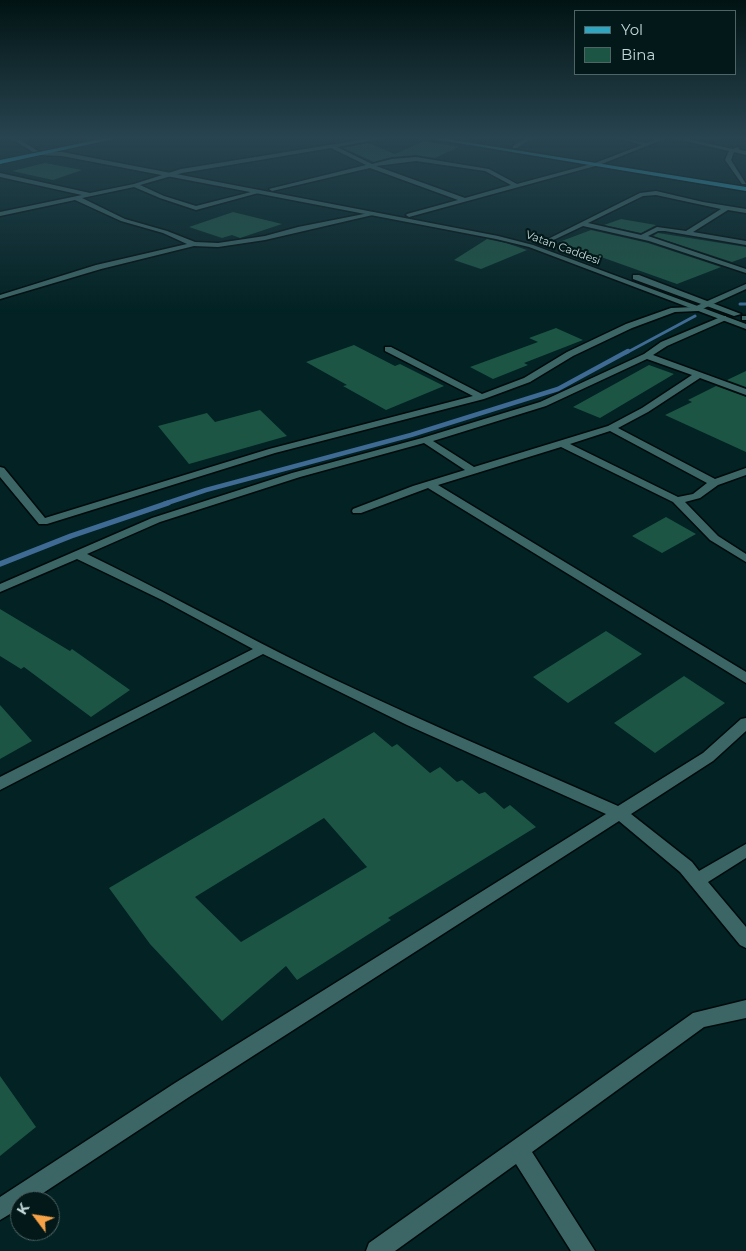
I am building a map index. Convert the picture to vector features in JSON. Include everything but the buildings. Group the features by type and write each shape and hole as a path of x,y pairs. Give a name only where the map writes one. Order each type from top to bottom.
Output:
{"street":[{"path":"0,214 79,197"},
{"path":"163,197 196,208 238,197"},
{"name":"Vatan Caddesi","path":"287,197 496,237 531,246 695,309 723,318 746,320"},
{"name":"Vatan Caddesi","path":"316,197 528,240 708,302 746,320"},
{"path":"458,197 465,200"},
{"path":"409,215 475,197"},
{"path":"541,244 635,197"},
{"path":"673,197 746,210"},
{"path":"76,198 123,220 165,232 194,244"},
{"path":"688,232 727,208"},
{"path":"0,297 99,267 194,244 218,245 264,238 298,229 374,214"},
{"path":"583,224 642,236 746,271"},
{"path":"642,236 658,229 688,232 746,243"},
{"path":"0,470 43,522 272,451 480,397 527,380 570,354 629,326 674,310 695,309 746,286"},
{"path":"0,588 156,520 296,475 425,440 543,404 647,356 664,344 723,318"},
{"path":"388,349 480,397"},
{"path":"647,356 746,392"},
{"path":"357,510 429,484 611,428 645,410 699,375"},
{"path":"611,428 714,483"},
{"path":"425,440 473,471"},
{"path":"564,444 677,500 714,538 745,557"},
{"path":"677,500 696,496 714,483 746,471"},
{"path":"429,484 746,678"},
{"path":"77,554 166,597 264,649 412,721 619,813 686,867 746,940"},
{"path":"0,784 264,649"},
{"path":"0,1209 182,1090 708,757 746,723"},
{"path":"697,880 746,850"},
{"path":"377,1251 700,1019 746,1009"},
{"path":"518,1149 584,1251"}],"waterway":[{"path":"740,304 746,304"},
{"path":"626,353 695,316"},
{"path":"164,504 206,490 411,435 558,389 628,351"},
{"path":"0,564 71,536 168,503"}]}
